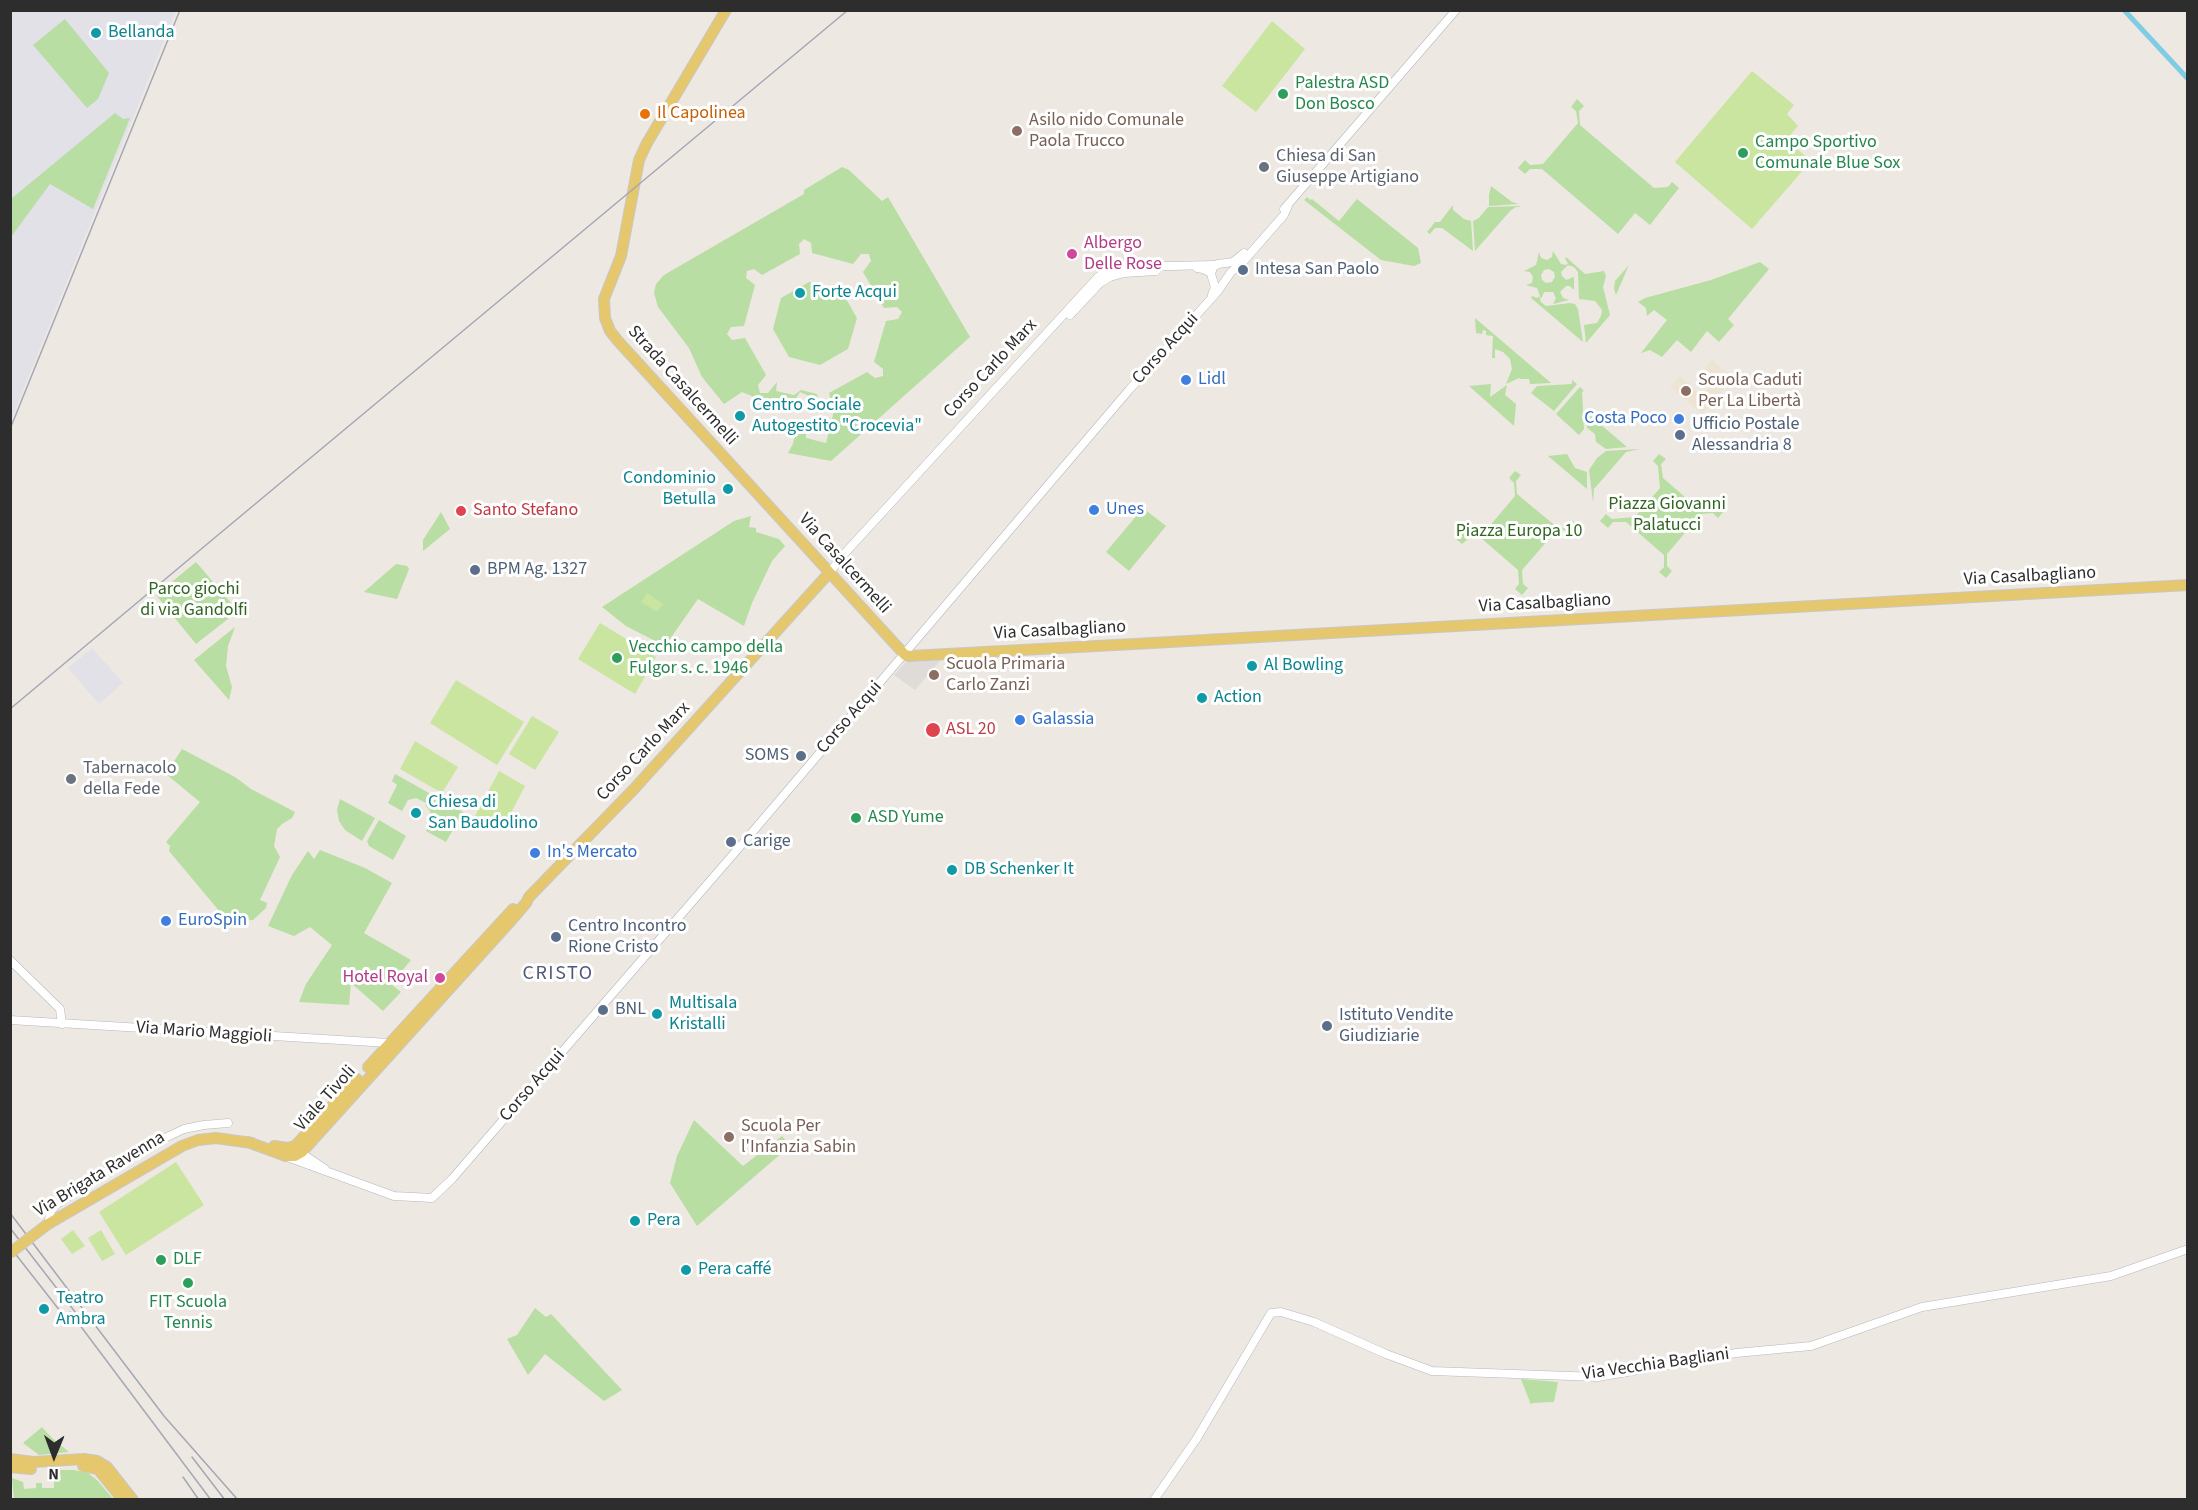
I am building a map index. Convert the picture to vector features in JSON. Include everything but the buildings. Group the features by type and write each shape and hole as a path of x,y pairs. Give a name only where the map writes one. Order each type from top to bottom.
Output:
{"main road":[{"name":"Strada Casalcermelli","path":"726,10 639,160 621,256 604,299 604,313 606,323 618,341 759,495"},
{"name":"Via Casalcermelli","path":"759,495 905,655"},
{"name":"Corso Carlo Marx","path":"392,1046 496,925 521,901 528,899 634,789 829,573"},
{"name":"Via Casalbagliano","path":"905,655 2187,585"},
{"name":"Viale Tivoli","path":"248,1142 295,1156 302,1152 392,1046"},
{"name":"Viale Tivoli","path":"286,1152 295,1146 392,1046"},
{"name":"Via Brigata Ravenna","path":"10,1253 48,1224 182,1146 198,1140 216,1138 248,1142"},
{"path":"10,1459 37,1462 84,1459 97,1461 107,1467 133,1500"},
{"path":"10,1467 34,1469 92,1467 100,1472 123,1500"}],"street":[{"path":"1216,270 1240,258 1288,206 1456,10"},
{"name":"Corso Acqui","path":"328,1171 398,1196 432,1198 474,1153 905,655 1129,390 1277,223 1288,206"},
{"path":"1127,246 1128,270"},
{"path":"1216,270 1228,270 1226,278 1218,282 1216,270"},
{"path":"1210,300 1215,289 1216,270"},
{"name":"Corso Carlo Marx","path":"829,573 851,546 1090,285 1108,271 1216,270"},
{"path":"10,960 60,1009 62,1024"},
{"name":"Via Mario Maggioli","path":"10,1020 392,1046"},
{"path":"48,1224 51,1211 57,1204 127,1157 180,1131 204,1125 228,1123"},
{"path":"312,1139 308,1152 313,1160"},
{"path":"286,1152 318,1169 328,1171"},
{"path":"302,1152 328,1171"},
{"name":"Via Vecchia Bagliani","path":"1154,1500 1197,1438 1271,1312 1281,1312 1314,1322 1386,1354 1432,1371 1598,1377 1736,1353 1811,1346 1922,1307 2111,1276 2187,1249"}],"shaded area":[{"path":"11,11 176,11 11,420"},
{"name":"Scuola Caduti Per La Libertà","path":"1712,360 1733,378 1702,414 1670,386 1680,376 1702,396 1715,380 1704,369"},
{"path":"92,648 123,683 99,704 68,668"},
{"path":"941,660 915,690 894,675 906,662"}],"green space":[{"path":"65,19 109,73 98,99 87,108 33,45"},
{"path":"1272,21 1305,49 1256,112 1222,86"},
{"name":"Campo Sportivo Comunale Blue Sox","path":"1752,71 1794,105 1787,114 1798,126 1791,134 1793,145 1811,161 1752,229 1675,162"},
{"path":"1577,99 1584,106 1579,111 1580,125 1654,188 1668,187 1672,182 1679,188 1650,225 1635,213 1618,234 1542,169 1530,169 1525,174 1518,168 1525,160 1530,165 1543,164 1578,123 1576,111 1571,107"},
{"path":"115,113 123,119 130,118 93,209 50,184 11,237 11,199"},
{"path":"842,167 849,170 882,201 888,197 970,337 831,461 788,453 795,434 806,434 806,438 826,443 834,411 825,408 831,402 829,393 867,372 875,378 883,376 883,369 874,362 886,321 898,319 902,312 897,307 884,308 863,272 871,261 869,254 861,254 853,264 812,253 811,243 804,239 799,244 800,254 762,275 754,269 747,271 746,278 755,285 744,326 731,327 727,334 732,340 745,338 766,375 758,385 760,393 768,393 777,382 776,391 794,395 801,390 817,394 819,404 823,407 800,392 790,408 785,410 742,392 724,404 702,377 689,348 658,307 654,293 656,284 664,275 804,194 804,190"},
{"path":"1491,186 1512,202 1519,204 1489,206"},
{"path":"1307,197 1339,221 1357,199 1418,248 1421,263 1414,266 1381,260 1304,200"},
{"path":"1453,205 1453,210 1464,219 1471,221 1473,251 1442,228 1435,228 1430,234 1427,232 1435,222 1440,222"},
{"path":"1488,207 1521,207 1510,211 1475,251 1473,221 1479,218"},
{"path":"1553,251 1561,264 1568,263 1566,257 1585,274 1604,271 1606,276 1603,287 1610,315 1586,343 1584,325 1597,323 1602,310 1595,301 1579,299 1578,272 1574,267 1568,265 1561,272 1566,280 1574,277 1574,290 1566,286 1560,292 1563,298 1569,300 1553,304 1556,298 1553,292 1544,292 1541,299 1537,288 1526,285 1532,283 1533,277 1530,272 1524,271 1536,265 1539,252 1541,258 1547,260 1552,257","holes":["1549,269 1554,272 1555,277 1552,282 1546,283 1542,280 1541,275 1544,270"]},
{"path":"1760,262 1769,269 1728,319 1734,325 1719,342 1707,331 1691,352 1677,340 1662,357 1650,350 1641,353 1667,320 1654,310 1647,316 1646,308 1638,302 1645,298 1711,280"},
{"path":"1629,265 1616,295 1615,281"},
{"path":"809,282 841,290 857,318 848,349 820,365 789,357 773,329 781,298"},
{"path":"1532,296 1537,298 1539,296 1541,302 1546,306 1575,304 1578,309 1583,342 1531,298"},
{"path":"1475,318 1551,383 1530,384 1529,379 1519,378 1506,384 1512,369 1510,359 1503,352 1495,349 1495,358 1492,358 1493,336 1486,335 1486,331 1483,330 1482,334 1476,333"},
{"path":"1572,380 1577,384 1554,411 1531,393 1537,386 1572,384"},
{"path":"1491,384 1490,397 1507,385 1505,395 1516,404 1514,426 1469,386"},
{"path":"1580,387 1584,391 1582,392 1584,429 1579,435 1556,414"},
{"path":"1586,412 1627,447 1606,449 1596,442 1595,434 1587,428"},
{"path":"1640,449 1626,452 1594,489 1593,502 1589,470 1597,458 1606,451"},
{"path":"1567,454 1575,468 1587,472 1587,489 1548,456"},
{"name":"Piazza Giovanni Palatucci","path":"1659,454 1666,459 1661,464 1663,478 1700,510 1713,510 1718,504 1725,510 1718,518 1713,513 1701,514 1667,554 1667,566 1672,571 1666,578 1659,572 1664,567 1664,555 1626,522 1613,522 1608,528 1600,521 1606,514 1612,519 1635,517 1660,488 1658,466 1653,461"},
{"name":"Piazza Europa 10","path":"1515,471 1521,475 1516,481 1517,494 1558,528 1568,527 1573,521 1581,528 1574,536 1567,530 1556,531 1522,570 1523,584 1528,588 1522,595 1515,589 1519,584 1518,570 1481,538 1468,539 1462,544 1456,539 1462,531 1468,536 1482,535 1515,496 1514,483 1509,478"},
{"path":"1143,508 1166,526 1129,571 1106,552"},
{"path":"441,512 450,529 423,551 423,540"},
{"path":"751,516 749,527 756,528 756,532 779,539 785,546 772,561 744,626 698,599 665,646 626,626 602,607 734,521"},
{"name":"Parco giochi di via Gandolfi","path":"196,562 238,611 196,644 156,595"},
{"path":"396,564 407,566 409,569 397,599 364,592"},
{"path":"647,593 663,604 657,612 641,602"},
{"name":"Vecchio campo della Fulgor s. c. 1946","path":"600,623 656,657 635,694 578,659"},
{"name":"Parco giochi di via Gandolfi","path":"235,627 228,646 226,666 232,687 229,700 194,660"},
{"path":"456,680 524,722 497,765 430,723"},
{"path":"532,716 559,732 535,770 509,754"},
{"path":"415,741 458,767 442,793 400,769"},
{"path":"182,749 295,812 292,818 277,829 274,846 280,857 260,900 267,903 266,908 253,920 236,921 225,918 169,851 170,846 166,842 200,802 166,774"},
{"path":"499,771 525,786 502,830 475,816"},
{"path":"395,774 463,812 446,842 426,831 430,823 430,811 426,803 416,798 408,800 402,811 388,803 397,785 392,781"},
{"path":"340,799 375,818 362,841 345,830 339,821 337,810"},
{"path":"379,820 406,836 393,860 369,846 367,841"},
{"path":"320,850 365,868 392,883 364,933 411,960 391,984 401,992 383,1011 351,983 349,1005 299,1002 306,984 332,945 310,927 294,936 268,926 292,875 308,851 314,859"},
{"path":"694,1120 743,1166 782,1136 790,1146 697,1226 670,1183 677,1156"},
{"path":"176,1162 204,1205 126,1255 99,1212"},
{"path":"73,1230 85,1246 72,1254 61,1239"},
{"path":"101,1230 115,1254 102,1261 88,1238"},
{"path":"535,1308 546,1317 551,1314 622,1390 604,1401 545,1354 528,1375 507,1339 517,1335"},
{"path":"1521,1379 1558,1382 1554,1402 1532,1403 1531,1405"},
{"path":"42,1427 69,1452 39,1455 23,1443"},
{"path":"60,1470 88,1473 113,1499 14,1499 12,1478 23,1482 24,1489 36,1488 36,1483 42,1483 42,1488 54,1488 54,1480 61,1480"}],"waterway":[{"path":"2124,10 2188,79"}],"railway":[{"path":"10,429 180,10"},
{"path":"10,709 848,10"},
{"path":"10,1213 164,1416 238,1500"},
{"path":"10,1228 79,1317"},
{"path":"10,1247 71,1325"},
{"path":"70,1312 211,1500"},
{"path":"192,1457 225,1500"},
{"path":"183,1477 199,1500"}],"place":[{"name":"Bellanda","path":"96,33"},
{"name":"Palestra ASD Don Bosco","path":"1283,94"},
{"name":"Il Capolinea","path":"645,114"},
{"name":"Asilo nido Comunale Paola Trucco","path":"1017,131"},
{"name":"Campo Sportivo Comunale Blue Sox","path":"1743,153"},
{"name":"Chiesa di San Giuseppe Artigiano","path":"1264,167"},
{"name":"Albergo Delle Rose","path":"1072,254"},
{"name":"Intesa San Paolo","path":"1243,270"},
{"name":"Forte Acqui","path":"800,293"},
{"name":"Lidl","path":"1186,380"},
{"name":"Scuola Caduti Per La Libertà","path":"1686,391"},
{"name":"Centro Sociale Autogestito \"Crocevia\"","path":"740,416"},
{"name":"Costa Poco","path":"1679,419"},
{"name":"Ufficio Postale Alessandria 8","path":"1680,435"},
{"name":"Condominio Betulla","path":"728,489"},
{"name":"Unes","path":"1094,510"},
{"name":"Santo Stefano","path":"461,511"},
{"name":"BPM Ag. 1327","path":"475,570"},
{"name":"Vecchio campo della Fulgor s. c. 1946","path":"617,658"},
{"name":"Al Bowling","path":"1252,666"},
{"name":"Scuola Primaria Carlo Zanzi","path":"934,675"},
{"name":"Action","path":"1202,698"},
{"name":"Galassia","path":"1020,720"},
{"name":"ASL 20","path":"933,730"},
{"name":"SOMS","path":"801,756"},
{"name":"Tabernacolo della Fede","path":"71,779"},
{"name":"Chiesa di San Baudolino","path":"416,813"},
{"name":"ASD Yume","path":"856,818"},
{"name":"Carige","path":"731,842"},
{"name":"In's Mercato","path":"535,853"},
{"name":"DB Schenker It","path":"952,870"},
{"name":"EuroSpin","path":"166,921"},
{"name":"Centro Incontro Rione Cristo","path":"556,937"},
{"name":"Hotel Royal","path":"440,978"},
{"name":"BNL","path":"603,1010"},
{"name":"Multisala Kristalli","path":"657,1014"},
{"name":"Istituto Vendite Giudiziarie","path":"1327,1026"},
{"name":"Scuola Per l'Infanzia Sabin","path":"729,1137"},
{"name":"Pera","path":"635,1221"},
{"name":"DLF","path":"161,1260"},
{"name":"Pera caffé","path":"686,1270"},
{"name":"FIT Scuola Tennis","path":"188,1283"},
{"name":"Teatro Ambra","path":"44,1309"}],"district":[{"name":"CRISTO","path":"558,975"}]}
